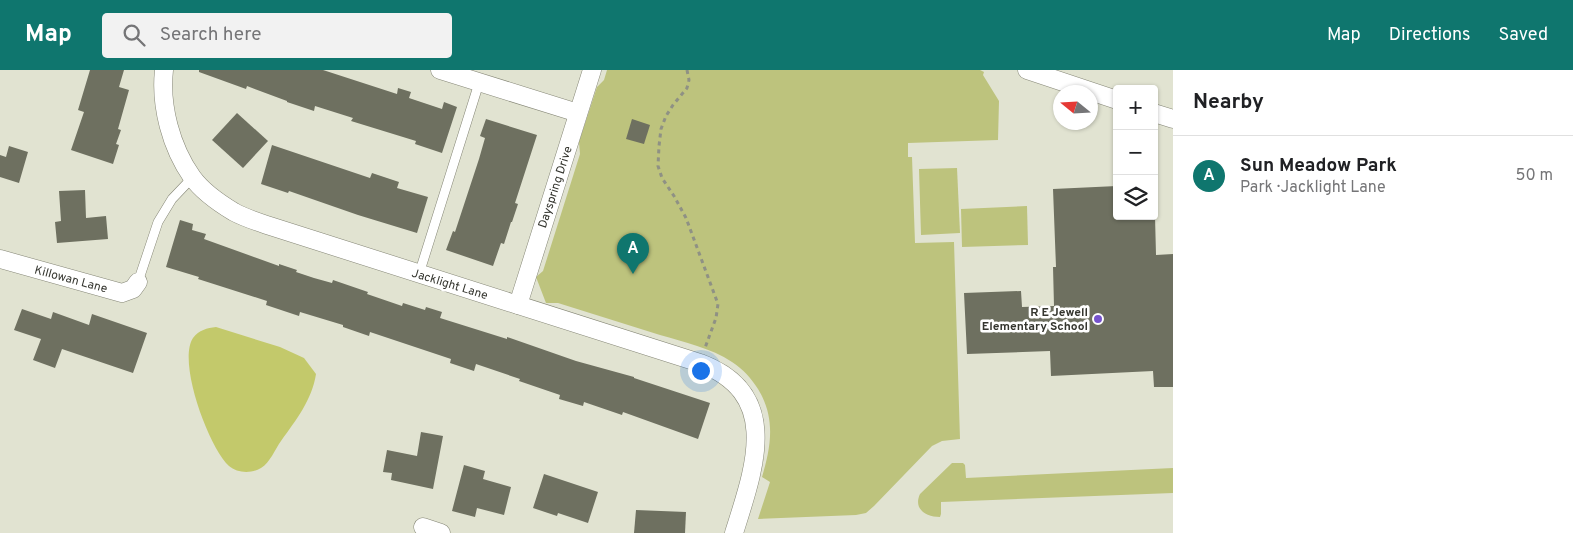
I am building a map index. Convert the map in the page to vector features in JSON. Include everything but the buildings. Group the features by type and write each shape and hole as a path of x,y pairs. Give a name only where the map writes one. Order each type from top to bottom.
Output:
{"street":[{"name":"Jacklight Lane","path":"164,70 162,82 166,120 178,151 192,178 207,193 234,212 270,226 700,363 730,378 742,391 753,412 757,433 752,470 734,533"},
{"path":"440,70 578,112"},
{"name":"Dayspring Drive","path":"518,305 592,70"},
{"path":"1027,70 1113,99"},
{"path":"1158,114 1173,119"},
{"name":"Killowan Lane","path":"0,259 122,293 133,289 138,282"},
{"path":"423,527 441,533"}],"lane":[{"path":"419,274 479,83"},
{"name":"Killowan Lane","path":"138,282 158,222 172,199 192,178"}],"path":[{"path":"687,70 689,80 687,88 666,116 661,129 658,166 662,178 686,218 718,304 716,318 700,363"}],"shaded area":[{"path":"607,70 980,70 984,72 983,75 999,101 998,140 908,143 908,157 912,157 915,243 954,242 960,439 942,441 932,446 866,513 758,519 770,482 762,477 768,455 770,422 764,400 746,374 724,357 697,346 558,303 546,303 536,277 543,271 580,154 579,142 597,87 604,80"},
{"path":"957,168 960,233 921,235 919,169"},
{"path":"1027,206 1028,245 962,247 961,209"},
{"path":"216,327 280,347 304,358 316,374 311,392 298,417 267,463 253,471 244,472 236,470 229,466 221,456 205,424 192,384 189,350 193,338 203,330"},
{"path":"952,463 963,463 965,465 966,478 1173,468 1173,493 941,502 940,517 930,516 922,511 918,504 920,494"}],"place":[{"name":"Sun Meadow Park","path":"633,274"},
{"name":"R E Jewell Elementary School","path":"1098,319"}]}
